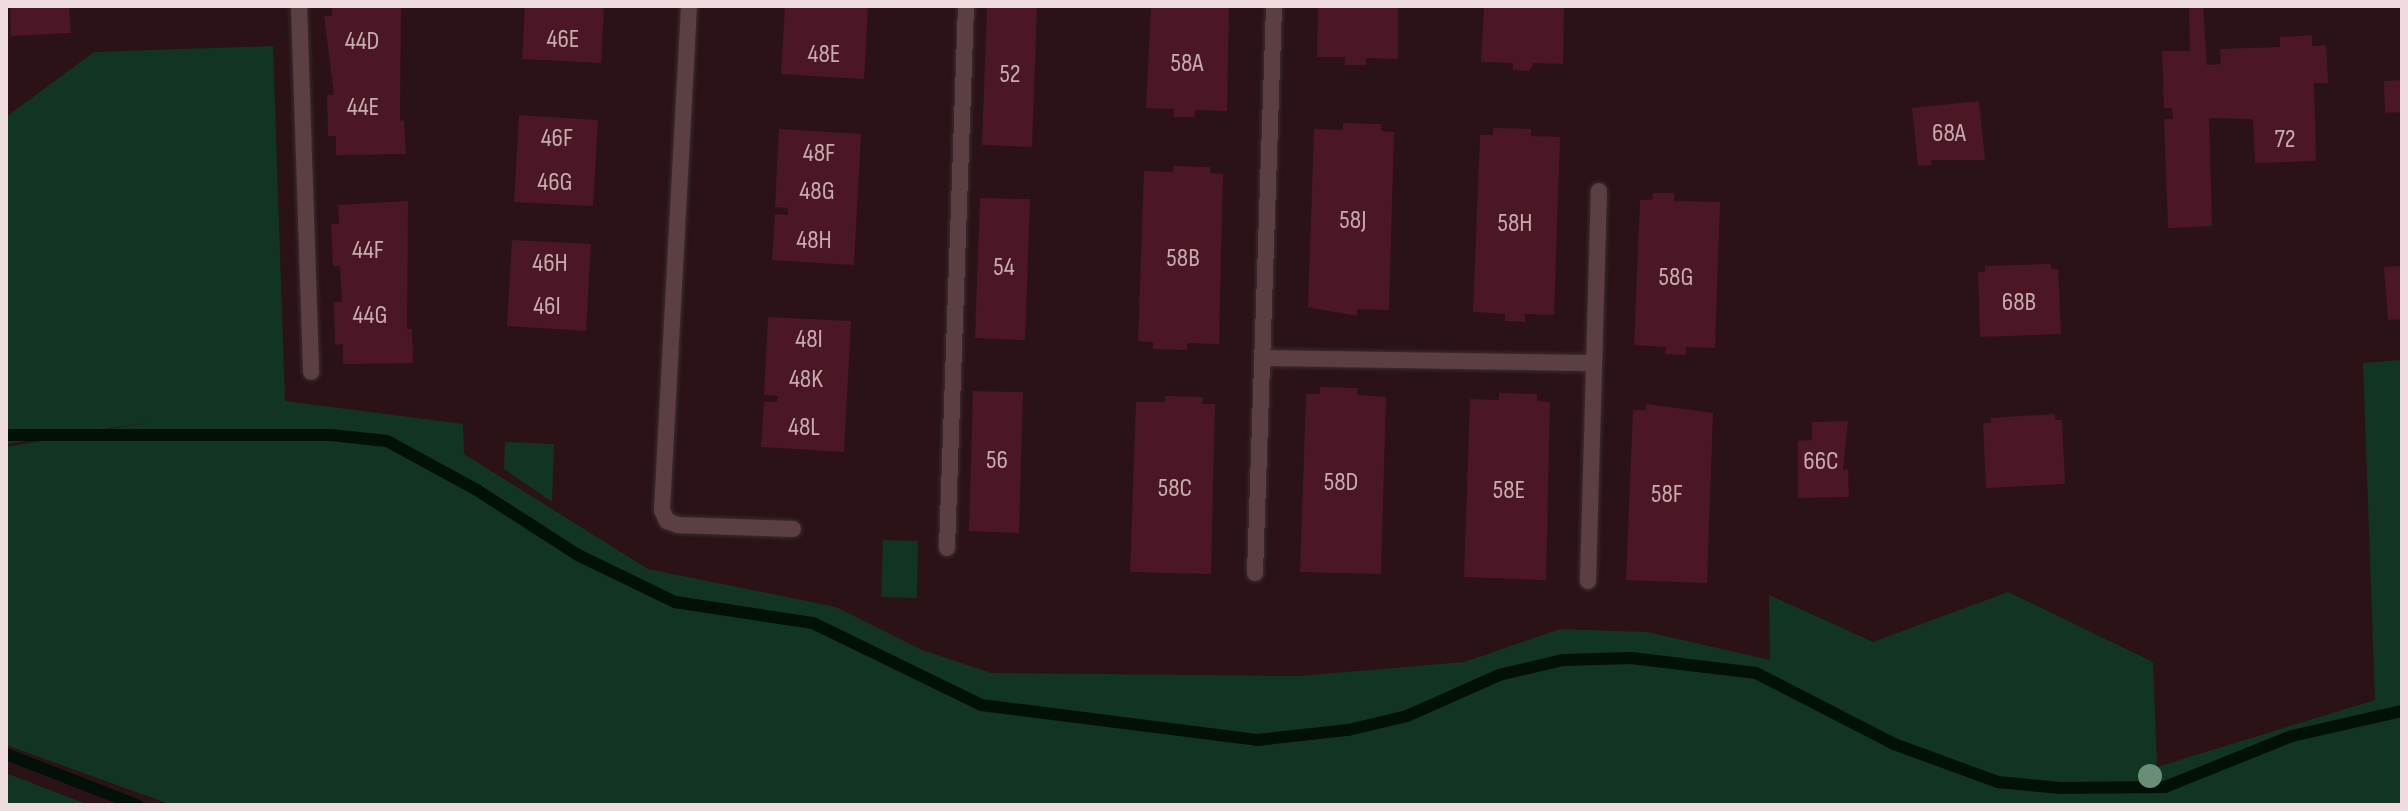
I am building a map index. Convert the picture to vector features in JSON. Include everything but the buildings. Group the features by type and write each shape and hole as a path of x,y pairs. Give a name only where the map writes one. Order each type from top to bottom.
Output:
{"lane":[{"path":"299,6 311,372"},
{"path":"689,6 662,510 667,521 678,525 793,529"},
{"path":"947,548 966,6"},
{"path":"1255,573 1265,358 1274,6"},
{"path":"1588,581 1599,191"},
{"path":"1265,358 1594,363"}],"green space":[{"path":"273,46 285,401 463,424 464,454 648,569 836,607 922,650 991,673 1299,676 1464,662 1560,629 1647,632 1770,660 1769,595 1873,642 2008,592 2153,662 2157,767 2375,700 2363,363 2402,360 2402,805 172,805 6,745 6,447 152,422 6,444 6,117 94,52"},
{"path":"505,442 554,444 552,502 504,469"},
{"path":"883,540 918,541 917,598 881,597"},
{"path":"6,773 89,805 6,805"}],"waterway":[{"path":"6,435 331,435 387,441 477,490 578,555 675,602 813,623 981,705 1257,740 1348,730 1407,716 1499,675 1563,660 1631,658 1756,673 1894,744 1998,782 2060,788 2165,787 2292,736 2402,711"},
{"path":"6,754 137,805"}]}
